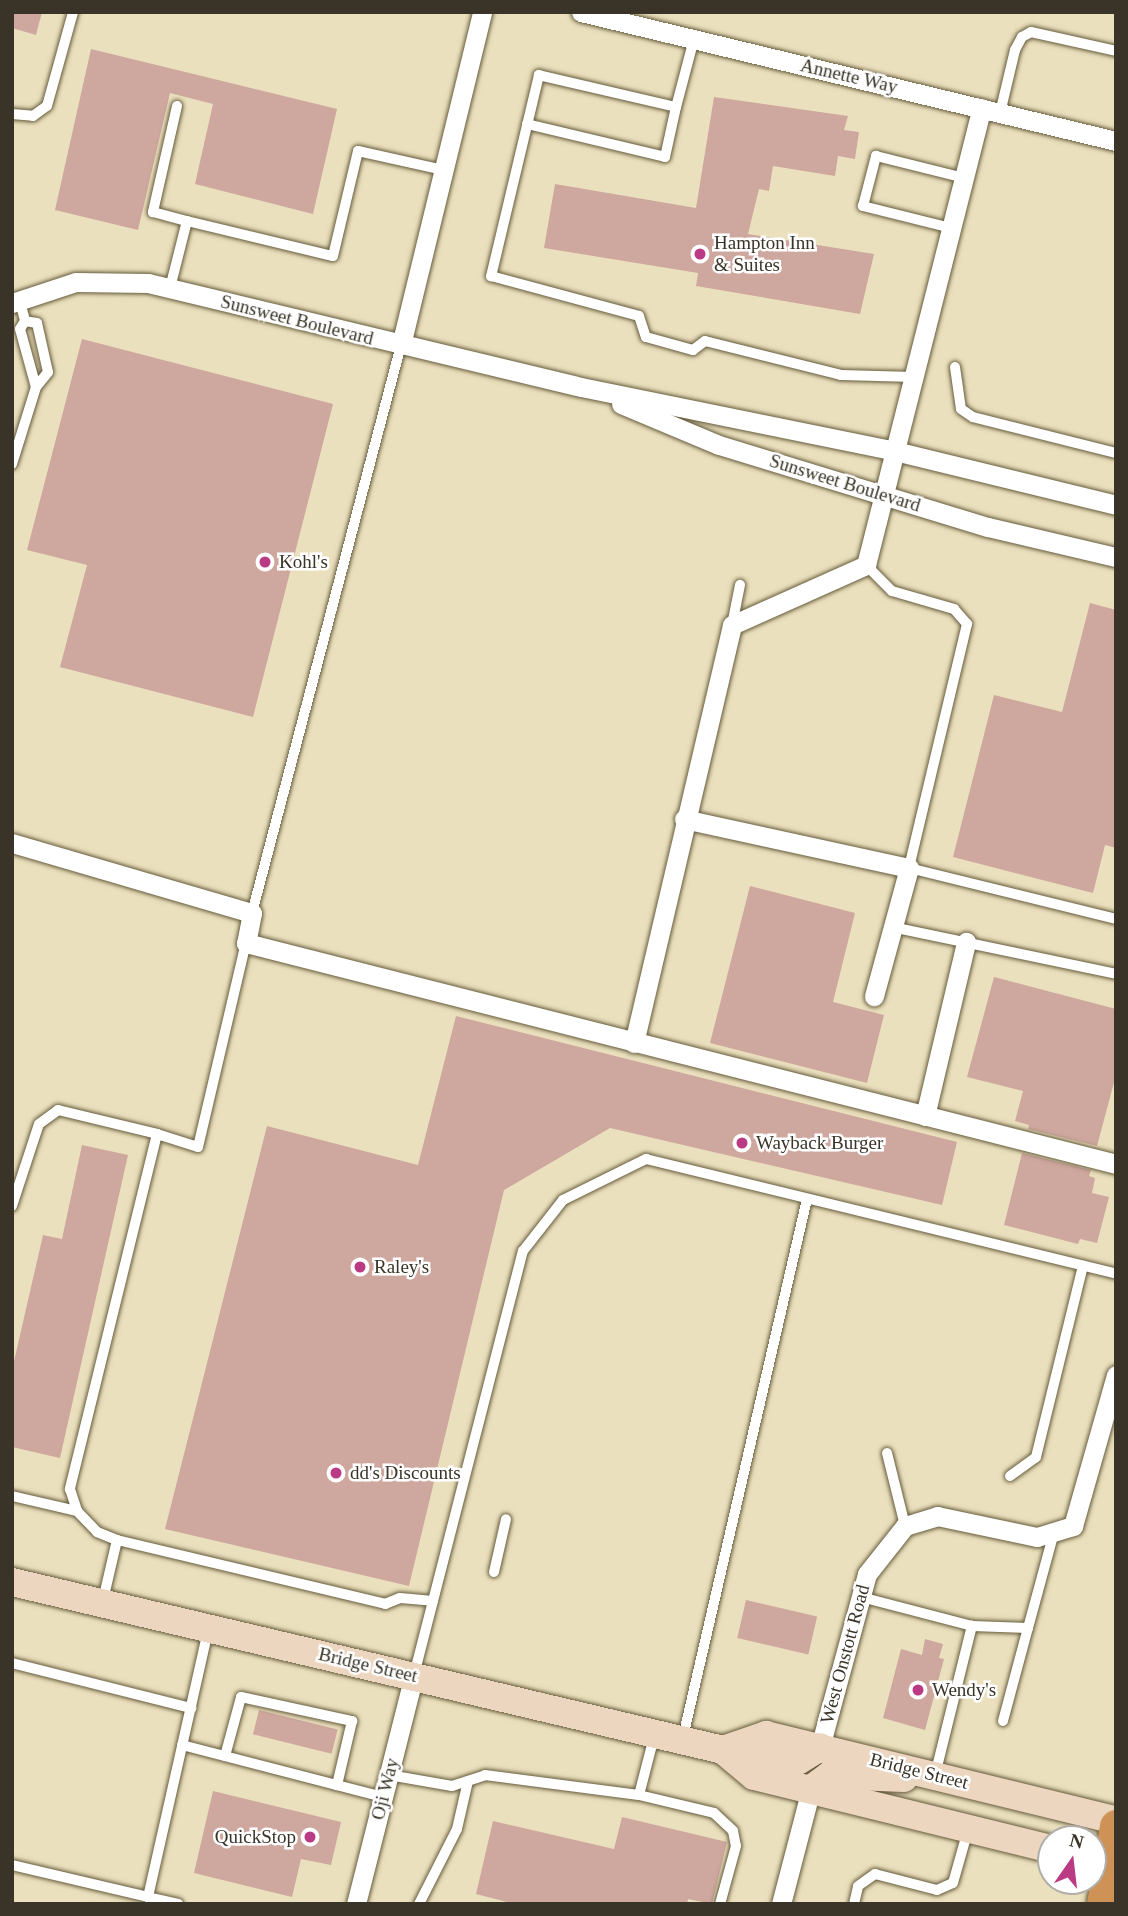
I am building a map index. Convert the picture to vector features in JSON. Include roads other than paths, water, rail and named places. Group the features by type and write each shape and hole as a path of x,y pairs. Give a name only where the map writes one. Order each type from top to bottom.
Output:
{"highway":[{"path":"1107,1858 1116,1823"}],"main road":[{"name":"Bridge Street","path":"12,1582 655,1734 729,1755 754,1776 1037,1845"},
{"name":"Bridge Street","path":"729,1755 766,1735 934,1775 1116,1823"},
{"path":"811,1789 830,1775 880,1779 934,1775"}],"street":[{"path":"401,345 482,12"},
{"name":"Annette Way","path":"581,12 1116,141"},
{"path":"634,1042 684,819 732,625 866,565 964,178 991,110"},
{"name":"Sunsweet Boulevard","path":"16,300 76,282 148,283 581,387 895,452 1116,505"},
{"name":"Sunsweet Boulevard","path":"581,387 719,445 988,527 1116,557"},
{"path":"684,819 909,867 874,996"},
{"path":"12,843 252,913 246,943 1116,1164"},
{"path":"925,1116 966,942"},
{"path":"905,1526 937,1516 1037,1537 1073,1526 1116,1376"},
{"name":"West Onstott Road","path":"820,1747 867,1574 905,1526"},
{"name":"Oji Way","path":"356,1904 414,1675"},
{"path":"781,1904 811,1789"}],"lane":[{"path":"12,114 33,116 47,106 57,81 73,12"},
{"path":"991,110 1015,50 1022,37 1031,32 1116,51"},
{"path":"527,124 665,157 694,39"},
{"path":"676,107 539,75 491,276 639,316 646,337 693,350 705,341 841,375 914,377"},
{"path":"177,106 153,212 333,256 358,151 444,170"},
{"path":"951,228 863,206 876,156 964,178"},
{"path":"170,288 187,221"},
{"path":"16,300 25,321"},
{"path":"12,464 36,387 48,372 37,323 25,321"},
{"path":"25,321 20,329 36,387"},
{"path":"252,913 401,345"},
{"path":"955,367 961,409 973,417 1116,453"},
{"path":"866,565 892,592 954,609 967,624 909,867 1116,919"},
{"path":"732,625 740,586"},
{"path":"892,927 1116,974"},
{"path":"12,1206 39,1124 58,1110 198,1147 246,943"},
{"path":"157,1134 70,1489 77,1511 97,1532 117,1540 385,1604 400,1598 433,1601"},
{"path":"414,1675 523,1251 563,1200 646,1159 1116,1275"},
{"path":"682,1741 807,1199"},
{"path":"1010,1476 1037,1457 1083,1266"},
{"path":"887,1453 905,1526"},
{"path":"12,1496 77,1511"},
{"path":"494,1572 506,1519"},
{"path":"1003,1721 1054,1532"},
{"path":"103,1603 117,1540"},
{"path":"861,1597 972,1626 1028,1628"},
{"path":"934,1775 972,1626"},
{"path":"148,1897 209,1627"},
{"path":"12,1663 191,1707"},
{"path":"225,1756 241,1697 352,1721 337,1785"},
{"path":"639,1794 655,1734"},
{"path":"182,1745 383,1797"},
{"path":"389,1775 452,1786 485,1775 639,1794 714,1813 733,1831 736,1846 719,1904"},
{"path":"419,1904 457,1829 468,1781"},
{"path":"854,1904 858,1886 875,1874 937,1890 953,1883 969,1828"},
{"path":"12,1865 178,1904"}],"place":[{"name":"Hampton Inn & Suites","path":"700,254"},
{"name":"Kohl's","path":"265,562"},
{"name":"Wayback Burger","path":"742,1143"},
{"name":"Raley's","path":"360,1267"},
{"name":"dd's Discounts","path":"336,1473"},
{"name":"Wendy's","path":"918,1690"},
{"name":"QuickStop","path":"310,1837"}]}
